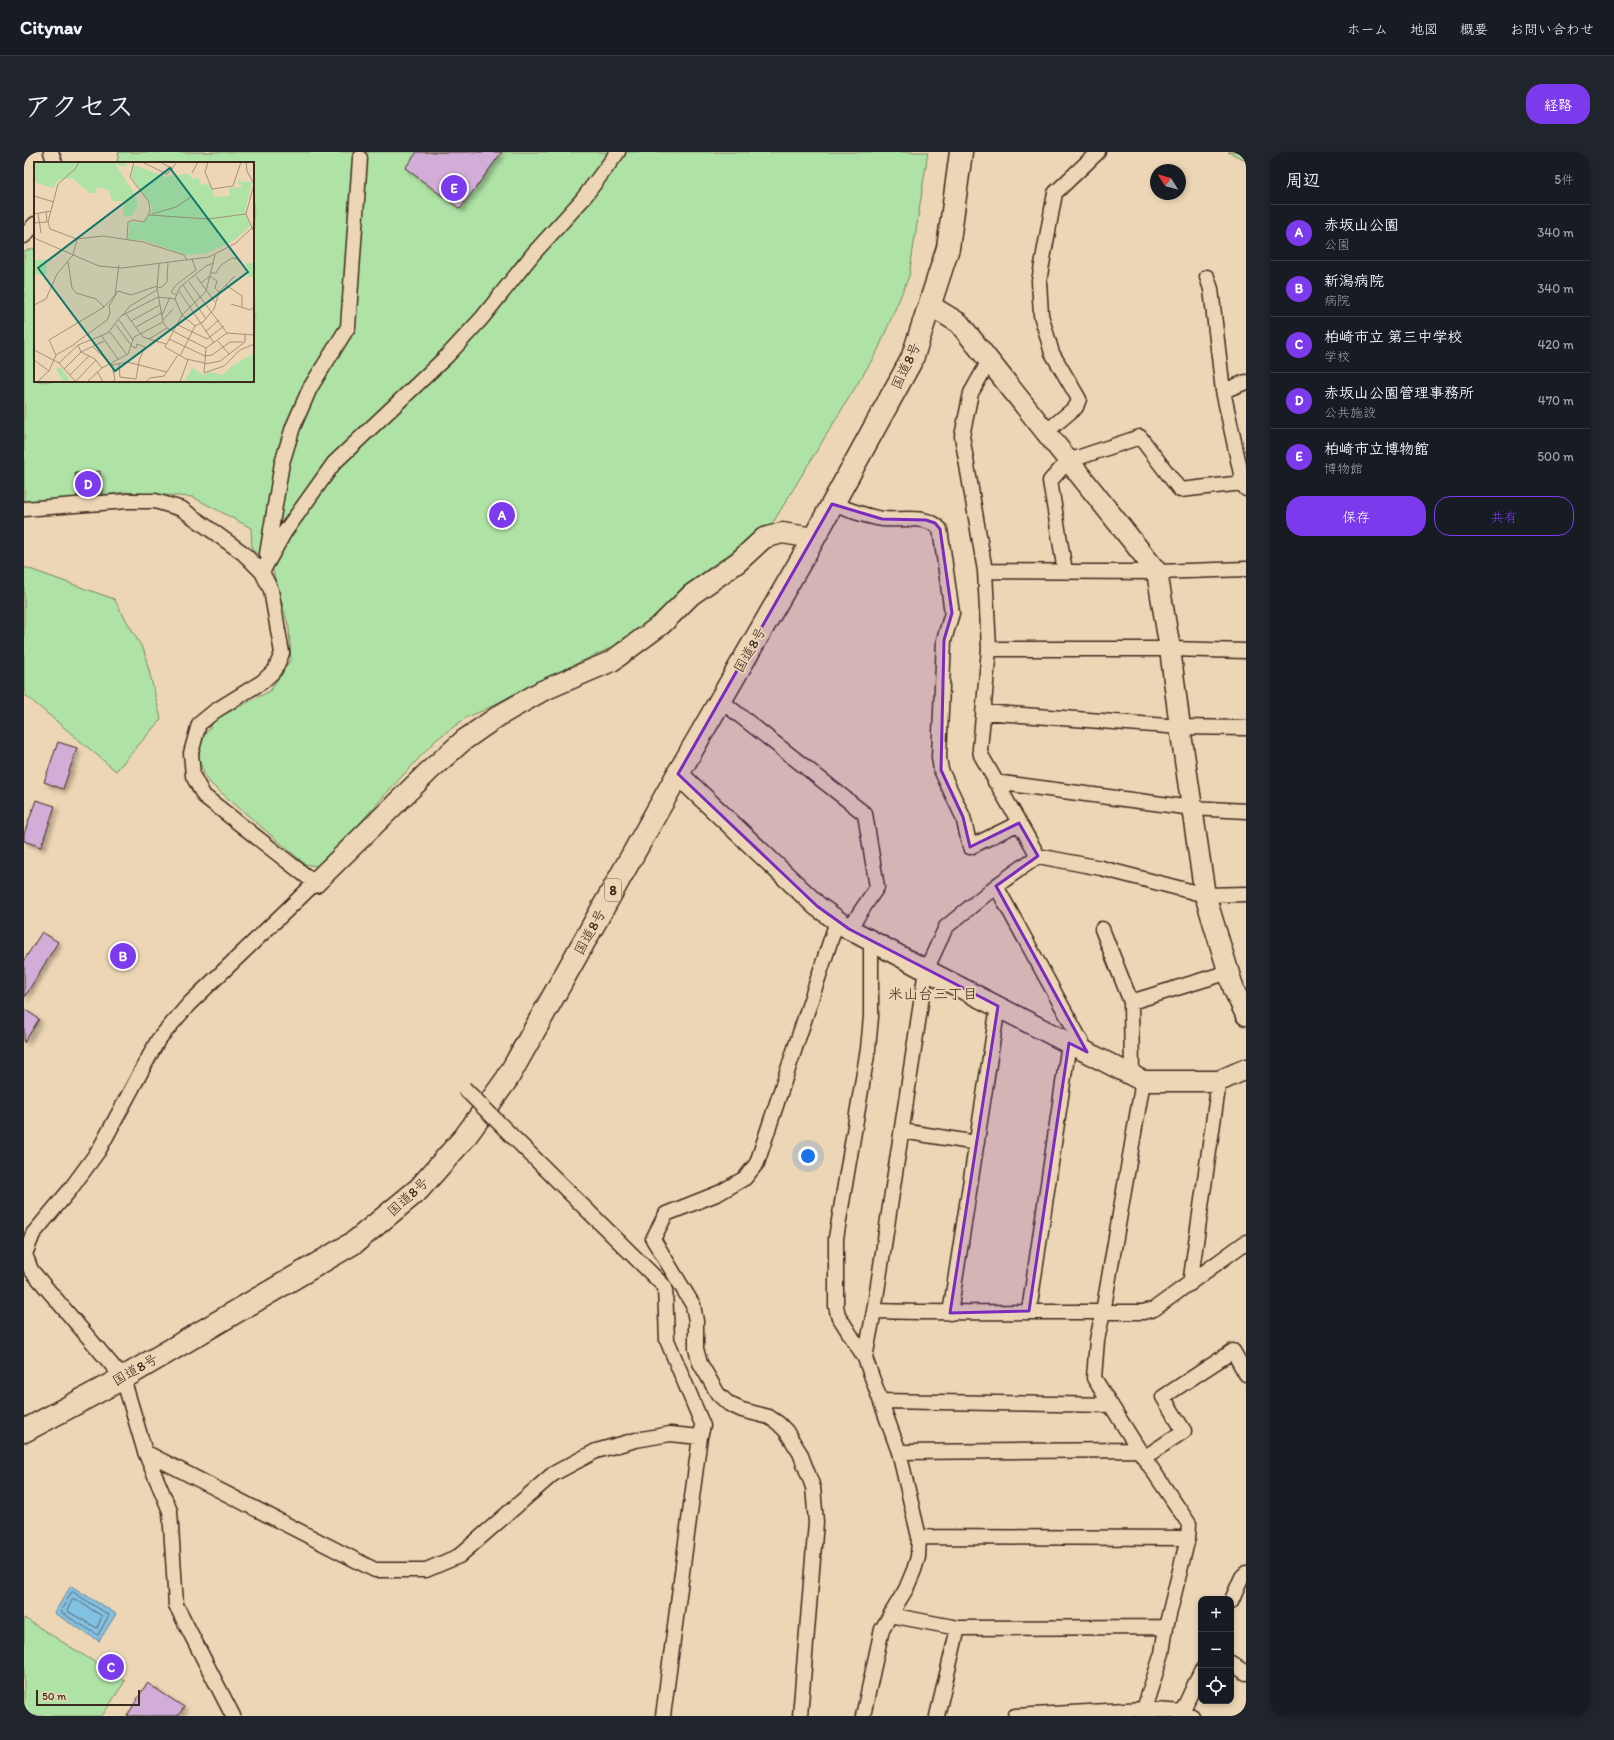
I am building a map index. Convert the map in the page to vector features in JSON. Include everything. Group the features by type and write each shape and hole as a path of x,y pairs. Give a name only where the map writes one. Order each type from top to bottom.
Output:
{"highway":[{"name":"国道8号","path":"24,1431 123,1378 355,1242 419,1190 465,1137 507,1079 678,774 814,538 912,359 931,306 948,248 961,152"}],"street":[{"path":"51,152 55,162"},
{"path":"262,572 284,533 334,463 441,361 472,328 533,254 582,200 618,152"},
{"path":"1046,432 1076,407 1079,399 1052,353 1042,315 1039,280 1055,194 1098,152"},
{"path":"262,572 270,543 282,462 293,427 310,388 348,327 360,158"},
{"path":"24,236 34,225"},
{"path":"1064,571 1050,481 1068,461 1140,437 1180,490 1244,486 1224,392 1211,289 1207,277"},
{"path":"931,306 959,323 1157,572 1170,649 1205,895 1236,982 1246,1015"},
{"path":"989,361 971,393 962,436 985,571 989,649 980,749 981,755 995,782 1038,856"},
{"path":"1224,392 1246,382"},
{"path":"24,509 127,501 155,501 182,509 243,553 262,572 272,590 282,653 275,670 262,682 215,711 199,724 191,753 193,776 204,796 315,882"},
{"path":"832,504 882,519 926,520 935,522 940,529 952,612 944,640 939,757 941,770 963,817 970,846 1019,823"},
{"path":"233,1716 176,1605 170,1511 145,1452 123,1378 31,1270 24,1254 33,1234 69,1192 99,1150 158,1040 189,1004 429,771 464,740 488,723 542,691 612,661 662,624 691,595 738,562 764,538 782,533 814,538"},
{"path":"985,571 1157,572 1246,568"},
{"path":"989,649 1170,649 1246,651"},
{"path":"720,700 865,814 878,887 843,925 757,1163 745,1178 720,1193 666,1214 653,1238 693,1305 696,1321 696,1349 700,1363 718,1394 729,1404 742,1410 769,1417 778,1423 786,1431 800,1453 813,1487 816,1522 800,1716"},
{"path":"983,712 1180,727 1246,728"},
{"path":"678,774 817,906 843,925 926,970 1137,1078 1219,1081 1246,1069"},
{"path":"995,782 1192,808 1246,811"},
{"path":"865,1358 874,1311 926,970 946,927 996,886 1038,856 1101,868 1205,895 1246,894"},
{"path":"996,886 1087,1052"},
{"path":"1102,929 1131,1002 1137,1078 1103,1312 1097,1340 1094,1378 1189,1524 1188,1538 1166,1627 1162,1653 1144,1713"},
{"path":"863,1716 882,1629 906,1589 914,1570 918,1557 919,1536 899,1452 881,1401 865,1358 838,1315 836,1306 836,1238 868,1049 871,1017 871,941"},
{"path":"1131,1002 1236,982"},
{"path":"950,1313 998,1006"},
{"path":"1029,1311 1069,1043"},
{"path":"1190,1284 1219,1081"},
{"path":"464,1088 665,1287 667,1340 703,1426 700,1437 663,1716"},
{"path":"902,1131 977,1143"},
{"path":"874,1311 950,1313 1029,1311 1149,1311 1190,1284 1246,1242"},
{"path":"899,1452 1142,1453 1184,1431 1163,1397 1233,1351 1246,1374"},
{"path":"881,1401 1111,1405"},
{"path":"145,1452 376,1570 426,1570 459,1556 553,1474 596,1451 636,1440 670,1434 700,1437"},
{"path":"919,1536 1188,1538"},
{"path":"1234,1596 1242,1577 1246,1573"},
{"path":"890,1615 958,1628 1166,1627"},
{"path":"937,1716 958,1628"},
{"path":"1234,1665 1246,1673"},
{"path":"1015,1716 1144,1713 1187,1714 1198,1680"}],"highlighted area":[{"path":"832,504 882,519 926,520 935,523 940,529 952,613 944,640 941,770 963,817 970,847 1019,823 1038,856 996,886 1087,1052 1069,1043 1029,1311 950,1313 998,1006 849,929 817,906 678,774"}],"green space":[{"path":"119,152 928,152 909,276 878,350 772,524 684,586 654,619 621,643 537,682 482,711 467,717 437,739 321,867 305,864 210,783 204,774 198,756 203,737 217,718 270,691 291,659 289,628 272,567 252,549 251,528 193,497 123,492 58,504 24,505 24,251 34,248 34,382 254,382 254,162 117,162"},
{"path":"1228,152 1246,152 1246,160"},
{"path":"24,567 114,599 144,651 161,719 116,771 24,694"},
{"path":"24,1618 125,1681 102,1716 24,1716"}],"water":[{"path":"71,1586 116,1614 99,1641 54,1613"}],"building":[{"path":"417,152 502,152 460,209 405,168"},
{"path":"100,471 102,495 77,496 75,473"},
{"path":"58,742 77,748 63,789 44,782"},
{"path":"36,800 55,806 41,847 24,841 24,834"},
{"path":"42,932 58,942 24,998 24,960"},
{"path":"24,1009 39,1019 24,1043"},
{"path":"147,1683 184,1707 178,1716 127,1716"}],"place":[{"name":"柏崎市立博物館","path":"454,188"},
{"name":"赤坂山公園管理事務所","path":"88,484"},
{"name":"赤坂山公園","path":"502,515"},
{"name":"新潟病院","path":"123,956"},
{"name":"柏崎市立 第三中学校","path":"111,1667"}],"district":[{"name":"米山台三丁目","path":"933,994"}]}
